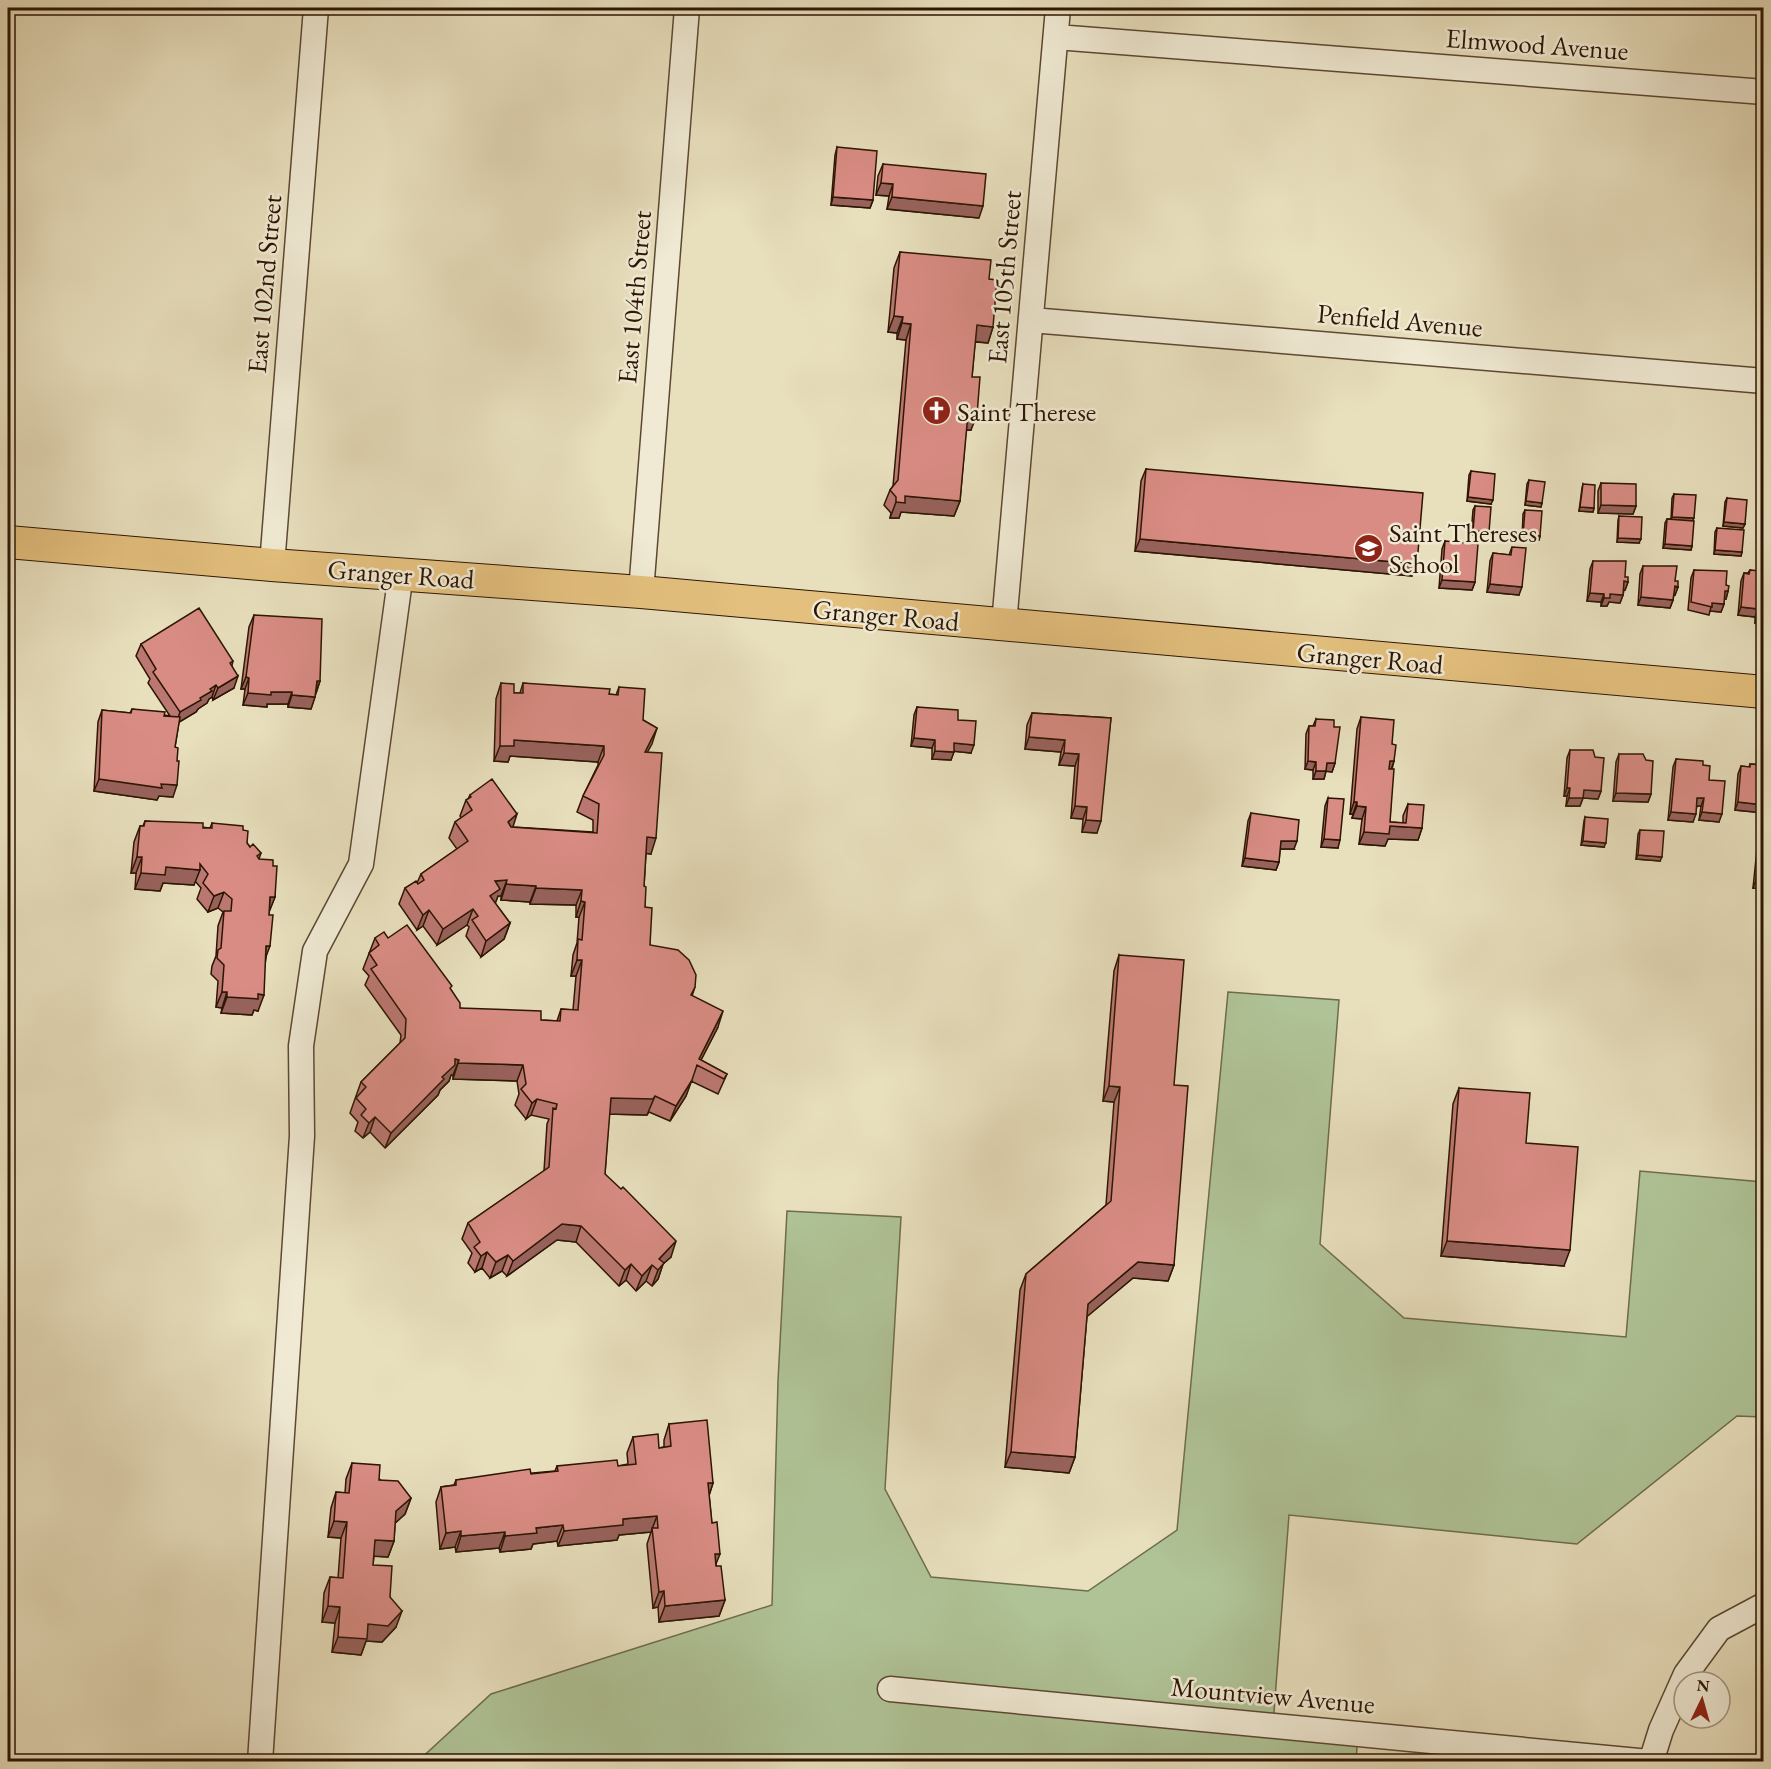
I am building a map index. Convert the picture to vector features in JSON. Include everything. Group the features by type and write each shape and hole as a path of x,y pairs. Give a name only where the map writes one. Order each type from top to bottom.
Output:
{"main road":[{"name":"Granger Road","path":"8,542 272,565 641,592 1764,692"}],"street":[{"name":"East 102nd Street","path":"272,565 316,8"},
{"name":"East 104th Street","path":"641,592 687,8"},
{"name":"East 105th Street","path":"1004,624 1058,8"},
{"name":"Elmwood Avenue","path":"1056,37 1764,92"},
{"name":"Penfield Avenue","path":"1031,320 1764,381"},
{"path":"260,1761 302,1136 301,1046 315,951 361,864 401,573"},
{"name":"Mountview Avenue","path":"890,1689 1650,1761 1686,1674 1712,1638 1719,1629 1764,1605"}],"green space":[{"path":"1228,992 1339,1000 1320,1244 1404,1318 1626,1337 1640,1171 1763,1182 1763,1417 1737,1416 1577,1544 1289,1515 1273,1725 1358,1734 1356,1761 417,1762 491,1694 772,1605 778,1381 787,1211 901,1217 885,1489 931,1577 1088,1591 1177,1530"}],"building":[{"path":"837,147 877,151 873,200 833,197"},
{"path":"883,164 986,174 983,206 892,197 893,184 881,183"},
{"name":"Saint Therese","path":"900,252 991,260 989,279 997,280 993,327 977,325 972,377 980,377 977,415 968,414 960,501 905,496 905,503 896,502 896,497 890,490 898,480 911,324 902,323 903,317 894,316"},
{"path":"1146,469 1423,493 1417,564 1140,539"},
{"path":"1471,471 1495,474 1493,500 1468,497"},
{"path":"1529,480 1545,482 1542,503 1526,501"},
{"path":"1601,483 1636,484 1636,506 1601,505"},
{"path":"1583,484 1595,485 1594,508 1580,507"},
{"path":"1674,494 1696,495 1694,518 1672,517"},
{"path":"1727,498 1747,500 1745,524 1724,522"},
{"path":"1475,506 1491,507 1489,532 1473,531"},
{"path":"1525,510 1542,511 1540,536 1523,535"},
{"path":"1619,516 1642,517 1641,539 1618,538"},
{"path":"1667,519 1694,521 1692,546 1665,544"},
{"path":"1717,528 1744,530 1742,552 1715,550"},
{"path":"1445,541 1478,544 1475,582 1442,580"},
{"path":"1512,547 1526,548 1522,587 1490,584 1493,553 1511,555"},
{"path":"1593,561 1626,561 1625,577 1628,577 1628,582 1624,581 1623,595 1610,594 1610,598 1604,598 1604,594 1590,593"},
{"path":"1643,566 1677,566 1675,581 1678,581 1678,587 1675,586 1673,600 1641,597"},
{"path":"1694,570 1727,571 1726,585 1729,586 1728,591 1725,591 1724,604 1712,603 1712,607 1691,602"},
{"path":"1750,570 1761,571 1764,575 1764,616 1757,615 1758,609 1741,607 1744,573 1749,574"},
{"path":"199,608 233,661 230,663 238,676 218,688 216,685 210,689 212,691 200,698 201,700 180,712 153,672 156,669 141,644"},
{"path":"254,615 322,619 320,681 317,681 315,697 292,695 292,692 271,692 271,695 248,693 249,678 246,677"},
{"path":"501,683 514,684 514,693 523,693 523,683 610,689 609,694 618,695 619,687 645,689 643,720 657,728 645,752 662,753 656,838 647,837 644,886 646,887 645,907 652,908 650,945 678,950 689,960 696,975 695,987 691,995 723,1011 699,1059 727,1074 724,1079 697,1065 692,1080 676,1106 655,1096 653,1099 611,1098 605,1174 621,1189 623,1187 676,1241 659,1259 664,1263 658,1270 652,1265 642,1276 631,1264 625,1270 581,1226 562,1224 513,1261 508,1255 496,1262 487,1252 481,1256 474,1247 480,1242 468,1223 549,1167 553,1108 556,1109 557,1104 537,1099 532,1103 521,1089 526,1084 523,1065 458,1063 459,1060 455,1059 455,1065 442,1077 444,1079 391,1133 375,1117 369,1123 361,1115 366,1109 356,1098 366,1087 361,1082 405,1038 406,1019 371,969 377,965 369,953 379,945 375,938 384,932 388,938 407,925 452,986 450,988 460,1003 460,1008 541,1011 541,1020 560,1021 561,1009 578,1010 582,960 577,960 578,939 582,940 585,902 581,901 582,890 536,888 536,886 506,884 507,880 495,881 500,889 490,896 510,923 486,941 472,920 478,916 473,909 443,929 429,910 423,915 405,888 416,881 418,884 424,880 421,874 468,841 455,822 472,810 466,800 471,797 470,795 492,779 517,814 508,822 511,827 597,833 599,804 583,796 604,755 604,746 514,740 514,746 500,746"},
{"path":"917,707 958,710 958,720 976,721 974,745 954,743 954,752 935,751 935,740 914,738"},
{"path":"132,709 165,712 164,716 180,717 175,747 178,748 177,761 179,761 177,785 161,784 162,788 99,779 102,710 131,713"},
{"path":"1032,713 1111,718 1101,821 1086,820 1087,807 1075,806 1079,754 1064,753 1065,740 1029,737"},
{"path":"1361,717 1394,720 1392,744 1396,745 1394,761 1390,761 1389,769 1394,769 1390,822 1406,823 1408,804 1424,805 1422,828 1390,826 1389,834 1364,832 1366,807 1357,806 1357,802 1354,802"},
{"path":"1316,719 1334,720 1334,727 1340,727 1335,763 1327,763 1326,771 1316,771 1316,762 1308,761 1309,726 1315,726"},
{"path":"1570,750 1593,750 1595,757 1604,758 1601,791 1584,790 1583,798 1569,798 1570,788 1567,788"},
{"path":"1619,754 1643,754 1646,760 1653,761 1651,794 1616,793"},
{"path":"1676,759 1703,761 1703,765 1710,766 1709,780 1725,781 1722,814 1702,812 1704,798 1697,798 1696,814 1671,812"},
{"path":"1750,764 1764,765 1764,805 1738,802 1741,766 1750,767"},
{"path":"1328,798 1344,799 1340,840 1324,839"},
{"path":"1251,813 1299,820 1297,841 1281,841 1279,862 1245,858"},
{"path":"1585,817 1608,819 1606,843 1583,841"},
{"path":"145,821 203,823 203,828 212,828 212,823 243,826 243,830 248,831 247,843 250,847 253,844 261,853 257,856 259,859 273,860 273,866 277,866 275,897 270,897 269,915 273,915 270,946 266,946 264,995 258,994 258,999 227,997 227,992 222,992 224,965 217,958 218,950 221,948 224,911 231,911 232,899 224,892 214,896 203,883 208,874 200,864 200,870 166,867 165,875 141,873 142,857 137,857 140,826 144,826"},
{"path":"1640,830 1664,831 1662,857 1638,855"},
{"path":"1761,831 1764,831 1764,881 1756,880"},
{"path":"1119,955 1184,960 1174,1085 1188,1086 1174,1265 1138,1262 1088,1304 1075,1457 1011,1452 1026,1274 1111,1201 1120,1087 1109,1086"},
{"path":"1459,1088 1530,1093 1526,1143 1578,1147 1570,1250 1447,1241"},
{"path":"707,1420 713,1483 708,1483 712,1523 717,1522 720,1554 715,1554 716,1566 721,1566 725,1600 665,1606 664,1591 659,1592 652,1528 658,1528 657,1516 623,1519 623,1525 564,1531 563,1525 536,1528 537,1533 505,1536 505,1532 461,1536 461,1531 446,1533 441,1487 456,1485 456,1480 530,1469 531,1474 558,1471 557,1466 617,1460 618,1466 636,1464 633,1437 658,1434 659,1448 671,1446 669,1424"},
{"path":"352,1463 380,1465 379,1480 398,1481 411,1498 396,1511 394,1541 375,1540 373,1565 392,1566 390,1597 402,1611 388,1626 368,1624 367,1639 338,1637 340,1607 328,1606 330,1577 343,1578 347,1522 334,1521 336,1492 349,1493"}],"place":[{"name":"Saint Therese","path":"936,411"},
{"name":"Saint Thereses School","path":"1368,548"}]}
